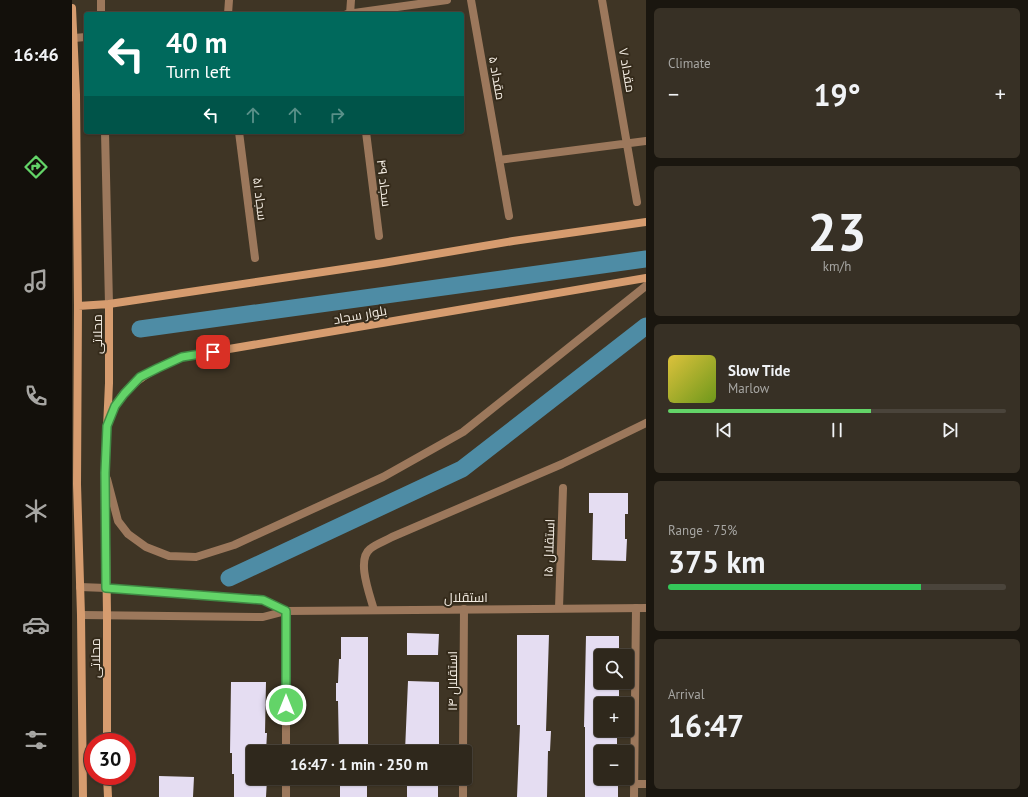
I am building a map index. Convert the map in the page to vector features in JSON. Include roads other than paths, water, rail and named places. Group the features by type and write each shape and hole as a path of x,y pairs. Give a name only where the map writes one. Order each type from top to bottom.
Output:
{"main road":[{"path":"72,8 74,38 78,306"},
{"path":"109,304 383,263 513,240 646,222"},
{"name":"بلوار سجاد","path":"107,426 115,406 140,377 182,357 646,278"},
{"name":"محلاتی","path":"83,797 81,614 75,483 78,306 109,304 109,383 105,473 107,733"},
{"path":"108,785 108,797"}],"street":[{"path":"101,0 101,12"},
{"path":"228,12 229,0"},
{"path":"350,12 351,0"},
{"path":"364,12 447,0"},
{"name":"مقداد ۵","path":"471,0 509,216"},
{"name":"مقداد ۷","path":"602,0 637,202"},
{"path":"74,38 84,37"},
{"path":"105,134 109,304"},
{"name":"سجاد ۵۱","path":"239,134 255,258"},
{"name":"سجاد ۴۹","path":"366,134 379,236"},
{"path":"499,160 646,141"},
{"path":"105,473 118,521 128,534 146,547 169,556 196,557 234,545 383,477 463,432 646,286"},
{"path":"374,610 364,574 364,559 369,550 392,537 562,464 646,423"},
{"name":"استقلال ۱۵","path":"559,608 563,488"},
{"path":"80,587 263,600 286,611"},
{"path":"636,608 634,784 646,784"},
{"name":"استقلال","path":"286,611 646,608"},
{"name":"استقلال ۱۴","path":"463,745 464,609"},
{"path":"81,614 263,617 286,611"},
{"path":"286,611 286,745"},
{"path":"463,785 463,796"},
{"path":"634,785 634,797"}],"waterway":[{"path":"140,329 646,259"},
{"path":"229,578 462,469 646,326"}]}
